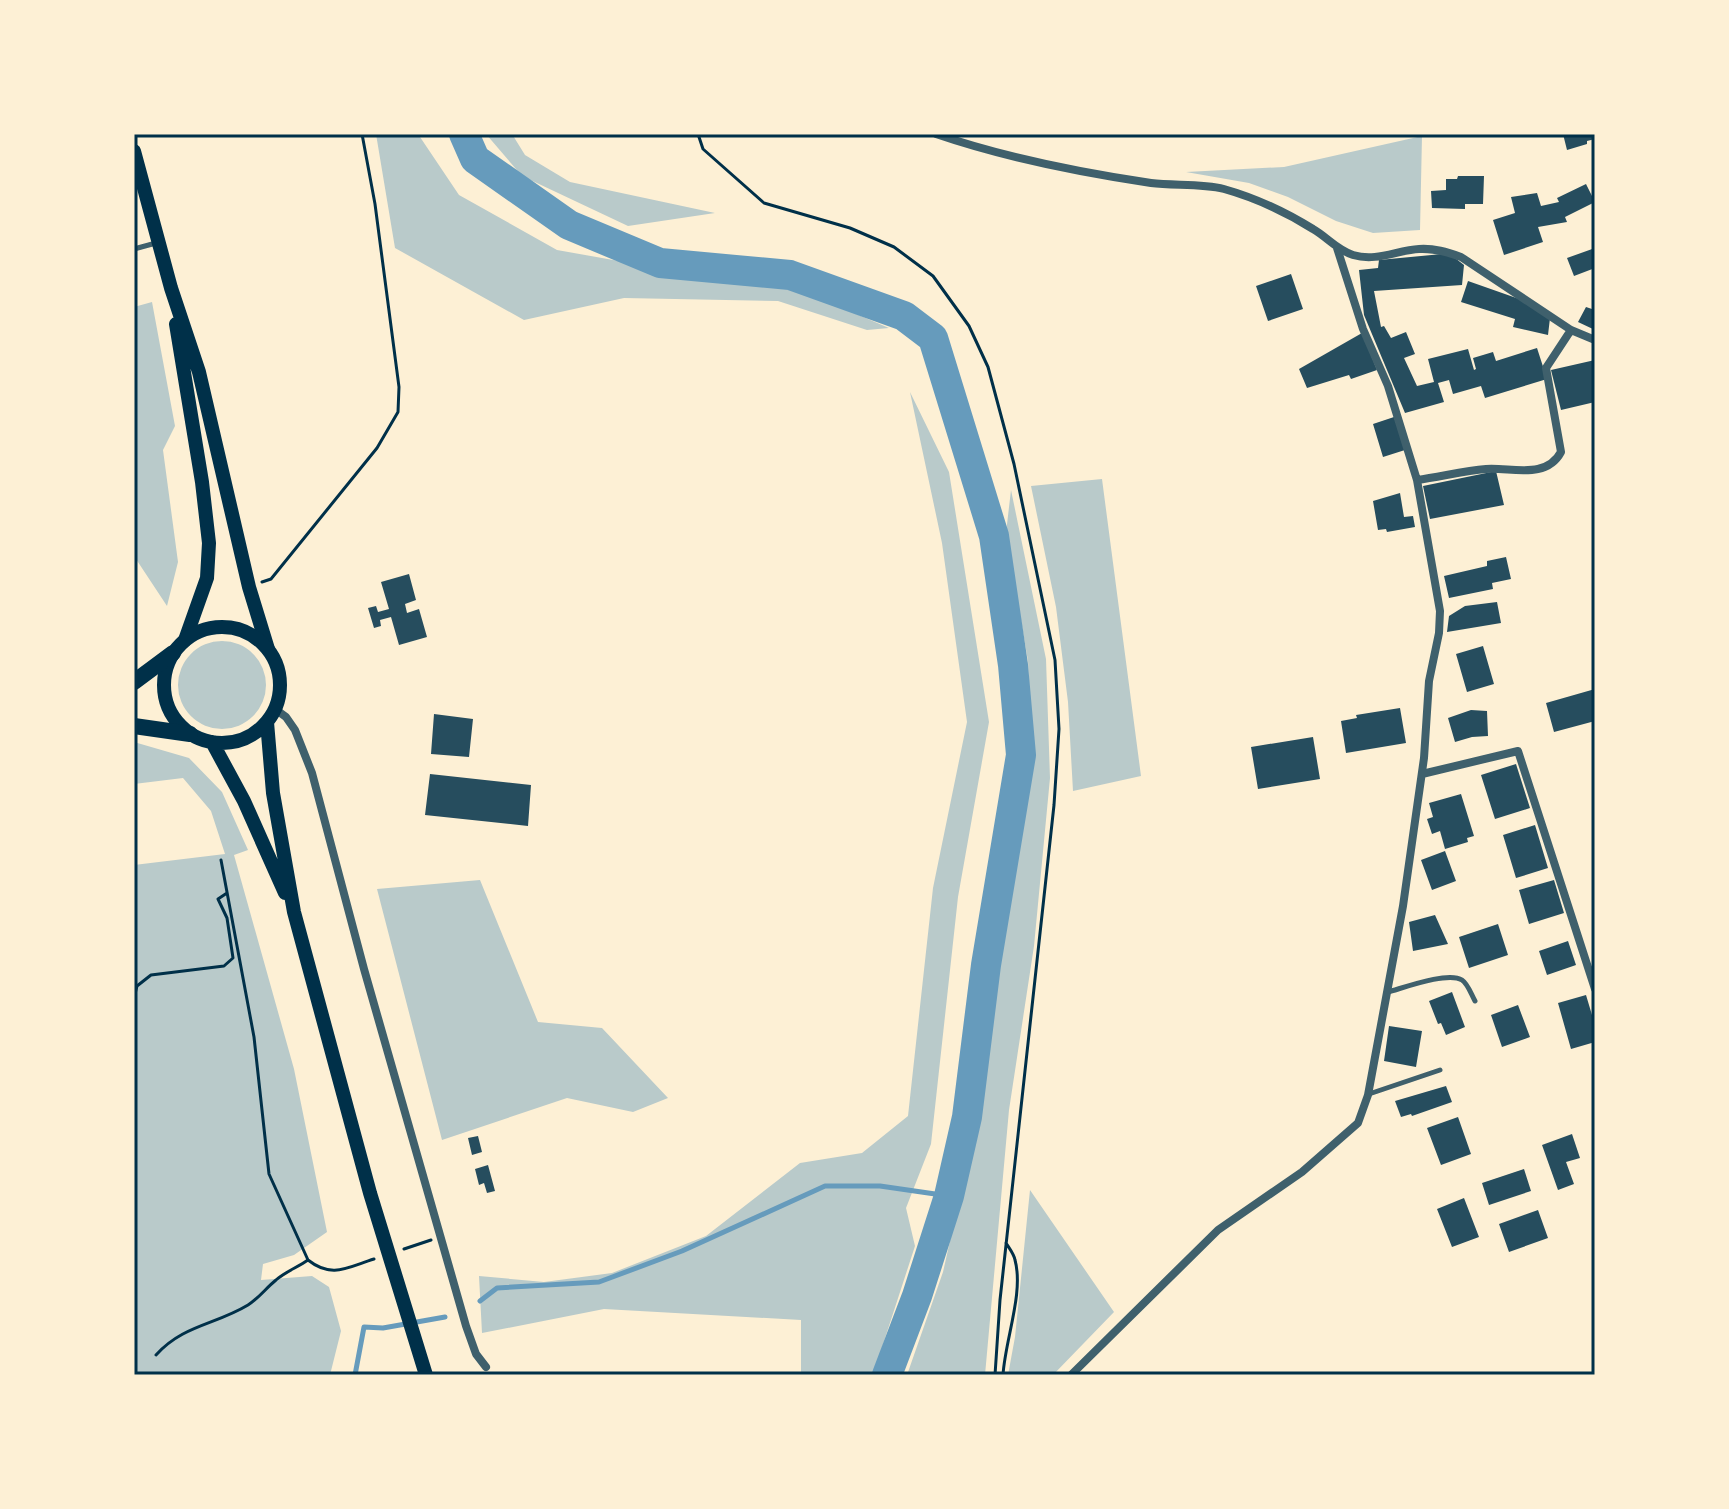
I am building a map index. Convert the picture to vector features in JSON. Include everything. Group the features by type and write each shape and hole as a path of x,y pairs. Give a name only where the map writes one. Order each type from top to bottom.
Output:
{"highway":[{"path":"134,682 179,647"},
{"path":"134,726 190,734"}],"main road":[{"path":"134,151 171,288 199,372 249,587 279,674 280,692 267,722 242,740 227,743 212,742 190,734 176,722 167,706 163,688 166,669 179,647 207,578 209,543 171,288"},
{"path":"179,647 199,632 215,627 248,633 268,649"},
{"path":"267,722 273,793 294,912 370,1193 426,1375"},
{"path":"212,742 244,801 294,912"}],"street":[{"path":"936,134 977,148 1067,170 1161,184 1221,188 1280,208 1337,248 1356,256 1387,257 1417,249 1441,250 1461,257 1571,330 1595,340"},
{"path":"1071,1375 1218,1230 1302,1172 1358,1123 1368,1095 1422,774 1429,681 1439,633 1440,611 1417,480 1388,386 1363,329 1337,248"},
{"path":"1417,480 1490,468 1509,471 1553,464 1561,452 1546,368 1571,330"},
{"path":"275,709 286,717 295,730 312,773 364,969 466,1326 476,1354 486,1367"},
{"path":"1422,774 1518,751 1595,989"}],"lane":[{"path":"134,249 159,242"},
{"path":"1387,992 1455,977 1464,981 1475,1001"},
{"path":"1368,1095 1440,1070"}],"path":[{"path":"249,587 271,579 377,448 398,412 395,356 375,204 362,134"},
{"path":"698,134 703,149 764,203 850,228 894,247 933,276 969,326 988,367 1014,464 1055,660 1059,729 1051,836 1006,1243 995,1375"},
{"path":"221,860 254,1037 269,1174 308,1260 318,1268 332,1272 386,1255"},
{"path":"134,998 137,986 151,975 224,966 233,958 227,918 218,899 227,893"},
{"path":"399,1251 442,1236"},
{"path":"1003,1375 1017,1288 1015,1259 1006,1243"},
{"path":"156,1355 167,1343 187,1330 245,1307 276,1280 308,1260"}],"shaded area":[{"path":"376,134 418,134 459,195 557,250 647,266 786,284 889,328 867,330 778,301 624,298 524,320 395,248"},
{"path":"486,134 512,134 525,155 570,182 715,213 628,226 522,176"},
{"path":"1422,136 1420,230 1373,233 1336,221 1288,197 1249,183 1186,172 1284,167"},
{"path":"152,302 175,426 163,450 178,562 167,606 134,556 134,307"},
{"path":"910,392 949,472 989,722 958,897 931,1144 906,1208 915,1246 873,1375 801,1375 801,1320 604,1309 482,1333 479,1276 544,1282 612,1273 706,1236 800,1163 862,1153 908,1116 933,888 967,722 942,543"},
{"path":"1102,479 1141,776 1073,791 1068,702 1056,607 1031,486"},
{"path":"1011,490 1046,659 1050,778 1034,946 1009,1110 985,1375 907,1375 943,1272 981,1103 1002,935 1032,774 1028,661 1006,533"},
{"path":"222,641 239,645 253,654 262,668 266,685 262,702 253,716 239,725 222,729 205,725 191,716 182,702 178,685 182,668 191,654 205,645"},
{"path":"134,742 189,758 222,792 248,850 234,855 294,1069 327,1232 294,1255 263,1264 261,1280 312,1276 329,1287 341,1331 330,1375 134,1375 134,865 225,854 211,811 183,778 134,784"},
{"path":"480,880 538,1022 602,1028 668,1098 633,1112 567,1098 442,1140 377,889"},
{"path":"1030,1190 1114,1312 1053,1375 1008,1375 1015,1337"}],"building":[{"path":"1563,134 1595,134 1595,139 1567,150"},
{"path":"1458,176 1484,176 1483,204 1465,204 1465,209 1432,208 1431,191 1446,190 1446,179 1457,179"},
{"path":"1586,184 1592,196 1595,195 1595,202 1565,217 1567,222 1538,227 1543,242 1504,255 1493,220 1515,213 1511,197 1537,193 1541,206 1559,202 1557,198"},
{"path":"1595,248 1595,268 1574,276 1567,258"},
{"path":"1442,254 1464,265 1462,285 1374,291 1381,327 1384,326 1391,338 1406,332 1415,354 1404,358 1417,386 1434,382 1428,359 1468,349 1474,370 1473,358 1493,352 1496,361 1537,348 1547,379 1485,398 1481,386 1453,394 1449,380 1438,383 1444,402 1405,413 1364,315 1359,270 1378,268 1379,260"},
{"path":"1291,274 1303,309 1268,321 1256,286"},
{"path":"1468,281 1522,300 1550,318 1548,335 1513,327 1515,319 1461,302"},
{"path":"1586,307 1595,310 1595,330 1578,322"},
{"path":"1362,333 1377,370 1307,388 1299,369"},
{"path":"1595,360 1595,402 1561,410 1551,370"},
{"path":"1394,417 1405,450 1383,457 1373,424"},
{"path":"1496,471 1504,505 1430,519 1423,486"},
{"path":"1400,493 1404,517 1413,516 1415,527 1387,532 1386,529 1378,530 1373,501"},
{"path":"1506,557 1511,579 1492,583 1493,589 1449,598 1444,576 1487,566 1487,561"},
{"path":"409,574 416,600 405,604 407,613 419,609 427,637 399,645 391,617 380,620 381,626 374,628 368,608 376,606 378,612 389,609 381,582"},
{"path":"1497,602 1501,623 1447,632 1449,616 1465,606"},
{"path":"1483,646 1494,684 1467,692 1456,654"},
{"path":"1595,689 1595,721 1554,732 1546,703"},
{"path":"1400,708 1406,743 1346,753 1341,721 1357,718 1356,715"},
{"path":"1471,710 1487,711 1488,736 1455,742 1448,718"},
{"path":"434,714 473,719 469,757 431,754"},
{"path":"1313,737 1320,779 1258,789 1251,747"},
{"path":"1516,764 1530,808 1495,819 1481,775"},
{"path":"430,774 531,785 528,826 425,815"},
{"path":"1461,794 1474,836 1467,838 1468,842 1445,849 1440,831 1432,834 1427,819 1433,817 1429,803"},
{"path":"1535,825 1548,868 1516,878 1503,835"},
{"path":"1445,851 1456,881 1432,890 1421,860"},
{"path":"1554,880 1564,913 1529,924 1519,890"},
{"path":"1435,915 1448,944 1413,951 1409,922"},
{"path":"1498,924 1508,955 1469,968 1459,937"},
{"path":"1568,941 1576,965 1547,975 1539,951"},
{"path":"1452,992 1465,1027 1446,1035 1429,1001"},
{"path":"1586,995 1595,1025 1595,1042 1571,1049 1558,1003"},
{"path":"1518,1005 1530,1037 1502,1047 1491,1015"},
{"path":"1389,1026 1422,1031 1416,1067 1384,1061"},
{"path":"1446,1086 1452,1102 1401,1117 1395,1101"},
{"path":"1458,1117 1471,1154 1441,1165 1427,1128"},
{"path":"1572,1134 1580,1158 1566,1162 1574,1184 1558,1190 1542,1145"},
{"path":"478,1136 482,1152 472,1155 468,1138"},
{"path":"488,1165 495,1191 487,1193 484,1183 479,1185 475,1169"},
{"path":"1524,1169 1531,1191 1489,1205 1482,1183"},
{"path":"1464,1198 1479,1237 1452,1247 1437,1209"},
{"path":"1538,1210 1548,1238 1509,1252 1499,1224"}],"waterway":[{"path":"464,134 475,159 569,225 660,263 790,275 904,316 933,338 994,536 1013,665 1021,755 986,965 967,1117 949,1196 917,1296 887,1375"},
{"path":"480,1301 497,1288 599,1282 682,1251 825,1186 880,1186 949,1196"},
{"path":"355,1375 364,1327 383,1328 445,1317"}]}
